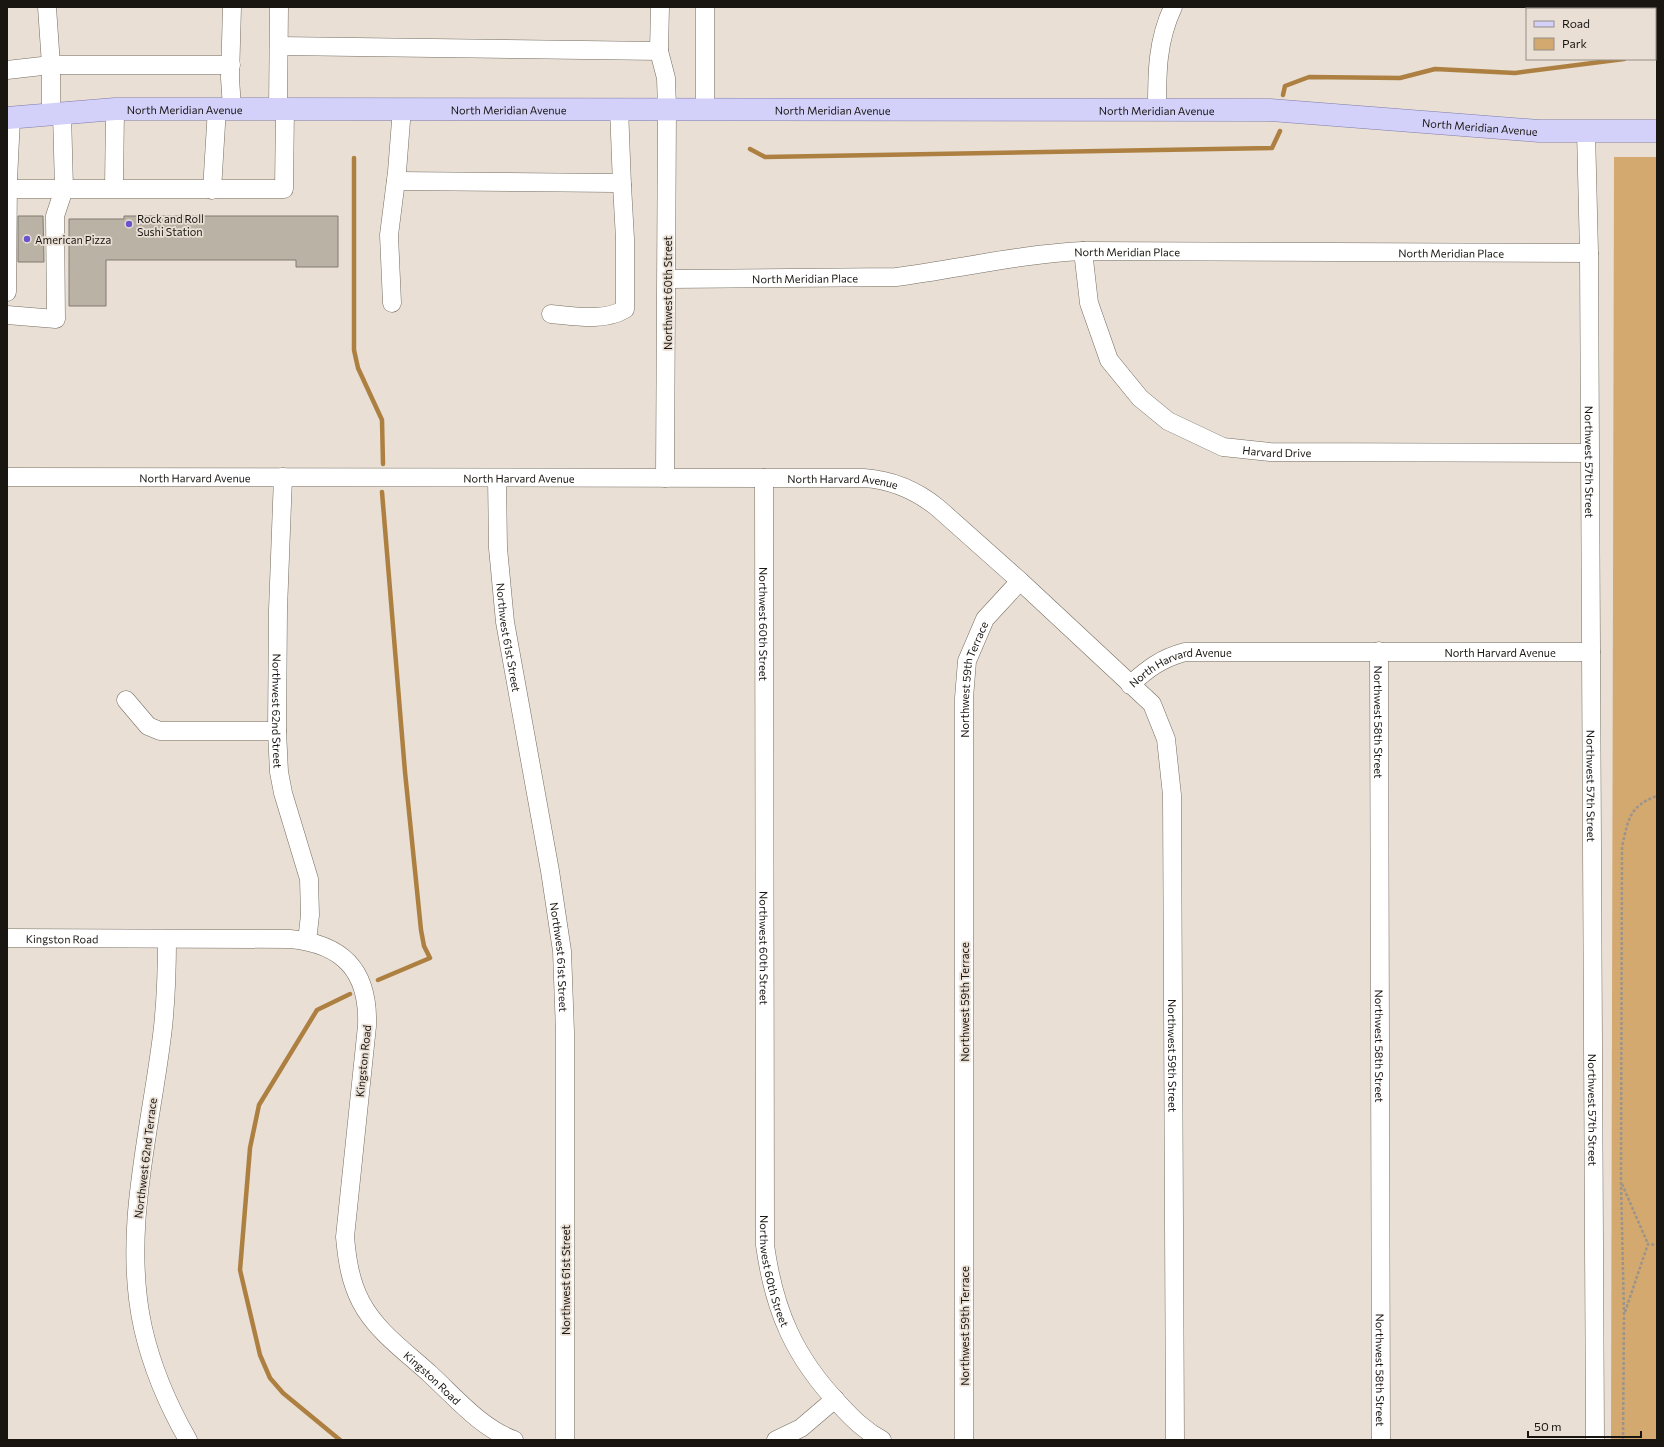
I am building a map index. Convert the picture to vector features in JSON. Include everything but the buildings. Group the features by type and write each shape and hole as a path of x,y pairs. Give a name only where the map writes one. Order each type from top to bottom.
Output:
{"main road":[{"name":"North Meridian Avenue","path":"9,118 115,109 225,108 1157,109 1270,110 1485,128 1586,131 1657,131"}],"street":[{"path":"7,315 56,319 56,216 64,189 47,7"},
{"path":"212,190 231,65 232,7"},
{"path":"8,189 284,189 279,7"},
{"name":"Northwest 60th Street","path":"660,7 659,51 666,78 667,108 668,279 665,478"},
{"path":"705,7 705,108"},
{"path":"1157,109 1157,71 1164,27 1173,7"},
{"path":"279,46 659,51"},
{"path":"7,70 52,65 231,65"},
{"path":"392,304 389,235 396,181 402,108"},
{"path":"551,314 598,317 617,314 625,309 625,239 619,108"},
{"path":"114,188 115,109"},
{"path":"7,292 7,180 9,118"},
{"name":"Northwest 57th Street","path":"1586,131 1589,253 1595,1440"},
{"path":"396,181 622,184"},
{"name":"North Meridian Place","path":"668,279 896,276 931,272 1050,252 1083,251 1589,253"},
{"name":"Harvard Drive","path":"1083,251 1089,303 1110,360 1140,398 1168,421 1223,447 1270,452 1589,453"},
{"name":"North Harvard Avenue","path":"7,477 881,479 902,486 926,498 1020,581 1130,685 1150,667 1164,659 1185,652 1591,652"},
{"name":"Northwest 62nd Street","path":"283,477 278,610 277,731 279,772 283,793 309,879 310,915 307,941"},
{"name":"Northwest 61st Street","path":"497,478 498,548 505,622 551,877 562,951 566,1032 565,1440"},
{"name":"Northwest 60th Street","path":"764,478 765,1245 769,1273 784,1323 802,1356 835,1399"},
{"name":"Northwest 59th Terrace","path":"964,1440 964,698 967,661 985,619 1020,581"},
{"name":"Northwest 58th Street","path":"1379,651 1381,1440"},
{"name":"Northwest 59th Street","path":"1130,685 1152,704 1166,739 1172,795 1175,1440"},
{"path":"126,700 148,726 160,731 277,731"},
{"name":"Kingston Road","path":"7,938 290,939 307,941 333,951 354,969 361,981 368,1006 345,1237 352,1281 361,1302 384,1332 477,1417 506,1437 514,1440"},
{"name":"Northwest 62nd Terrace","path":"167,939 163,1028 142,1170 136,1260 138,1292 143,1327 151,1356 161,1387 188,1440"},
{"path":"776,1440 801,1428 835,1399 860,1426 882,1440"}],"path":[{"path":"1623,1440 1624,1314 1621,1182 1622,846 1627,823 1638,805 1657,796"},
{"path":"1621,1182 1648,1244 1624,1314"},
{"path":"1648,1244 1657,1245"}],"green space":[{"path":"1614,157 1657,157 1657,1440 1611,1440"}],"waterway":[{"path":"1283,95 1285,86 1309,77 1400,78 1435,69 1515,73 1616,60"},
{"path":"750,149 765,157 1272,148 1280,131"},
{"path":"354,158 354,350 358,368 382,420 383,464"},
{"path":"378,980 430,958 424,946 421,930 405,772 382,492"},
{"path":"340,1440 283,1393 270,1378 260,1355 240,1270 250,1148 259,1105 317,1010 350,994"}],"place":[{"name":"Rock and Roll Sushi Station","path":"129,224"},
{"name":"American Pizza","path":"27,239"}]}
